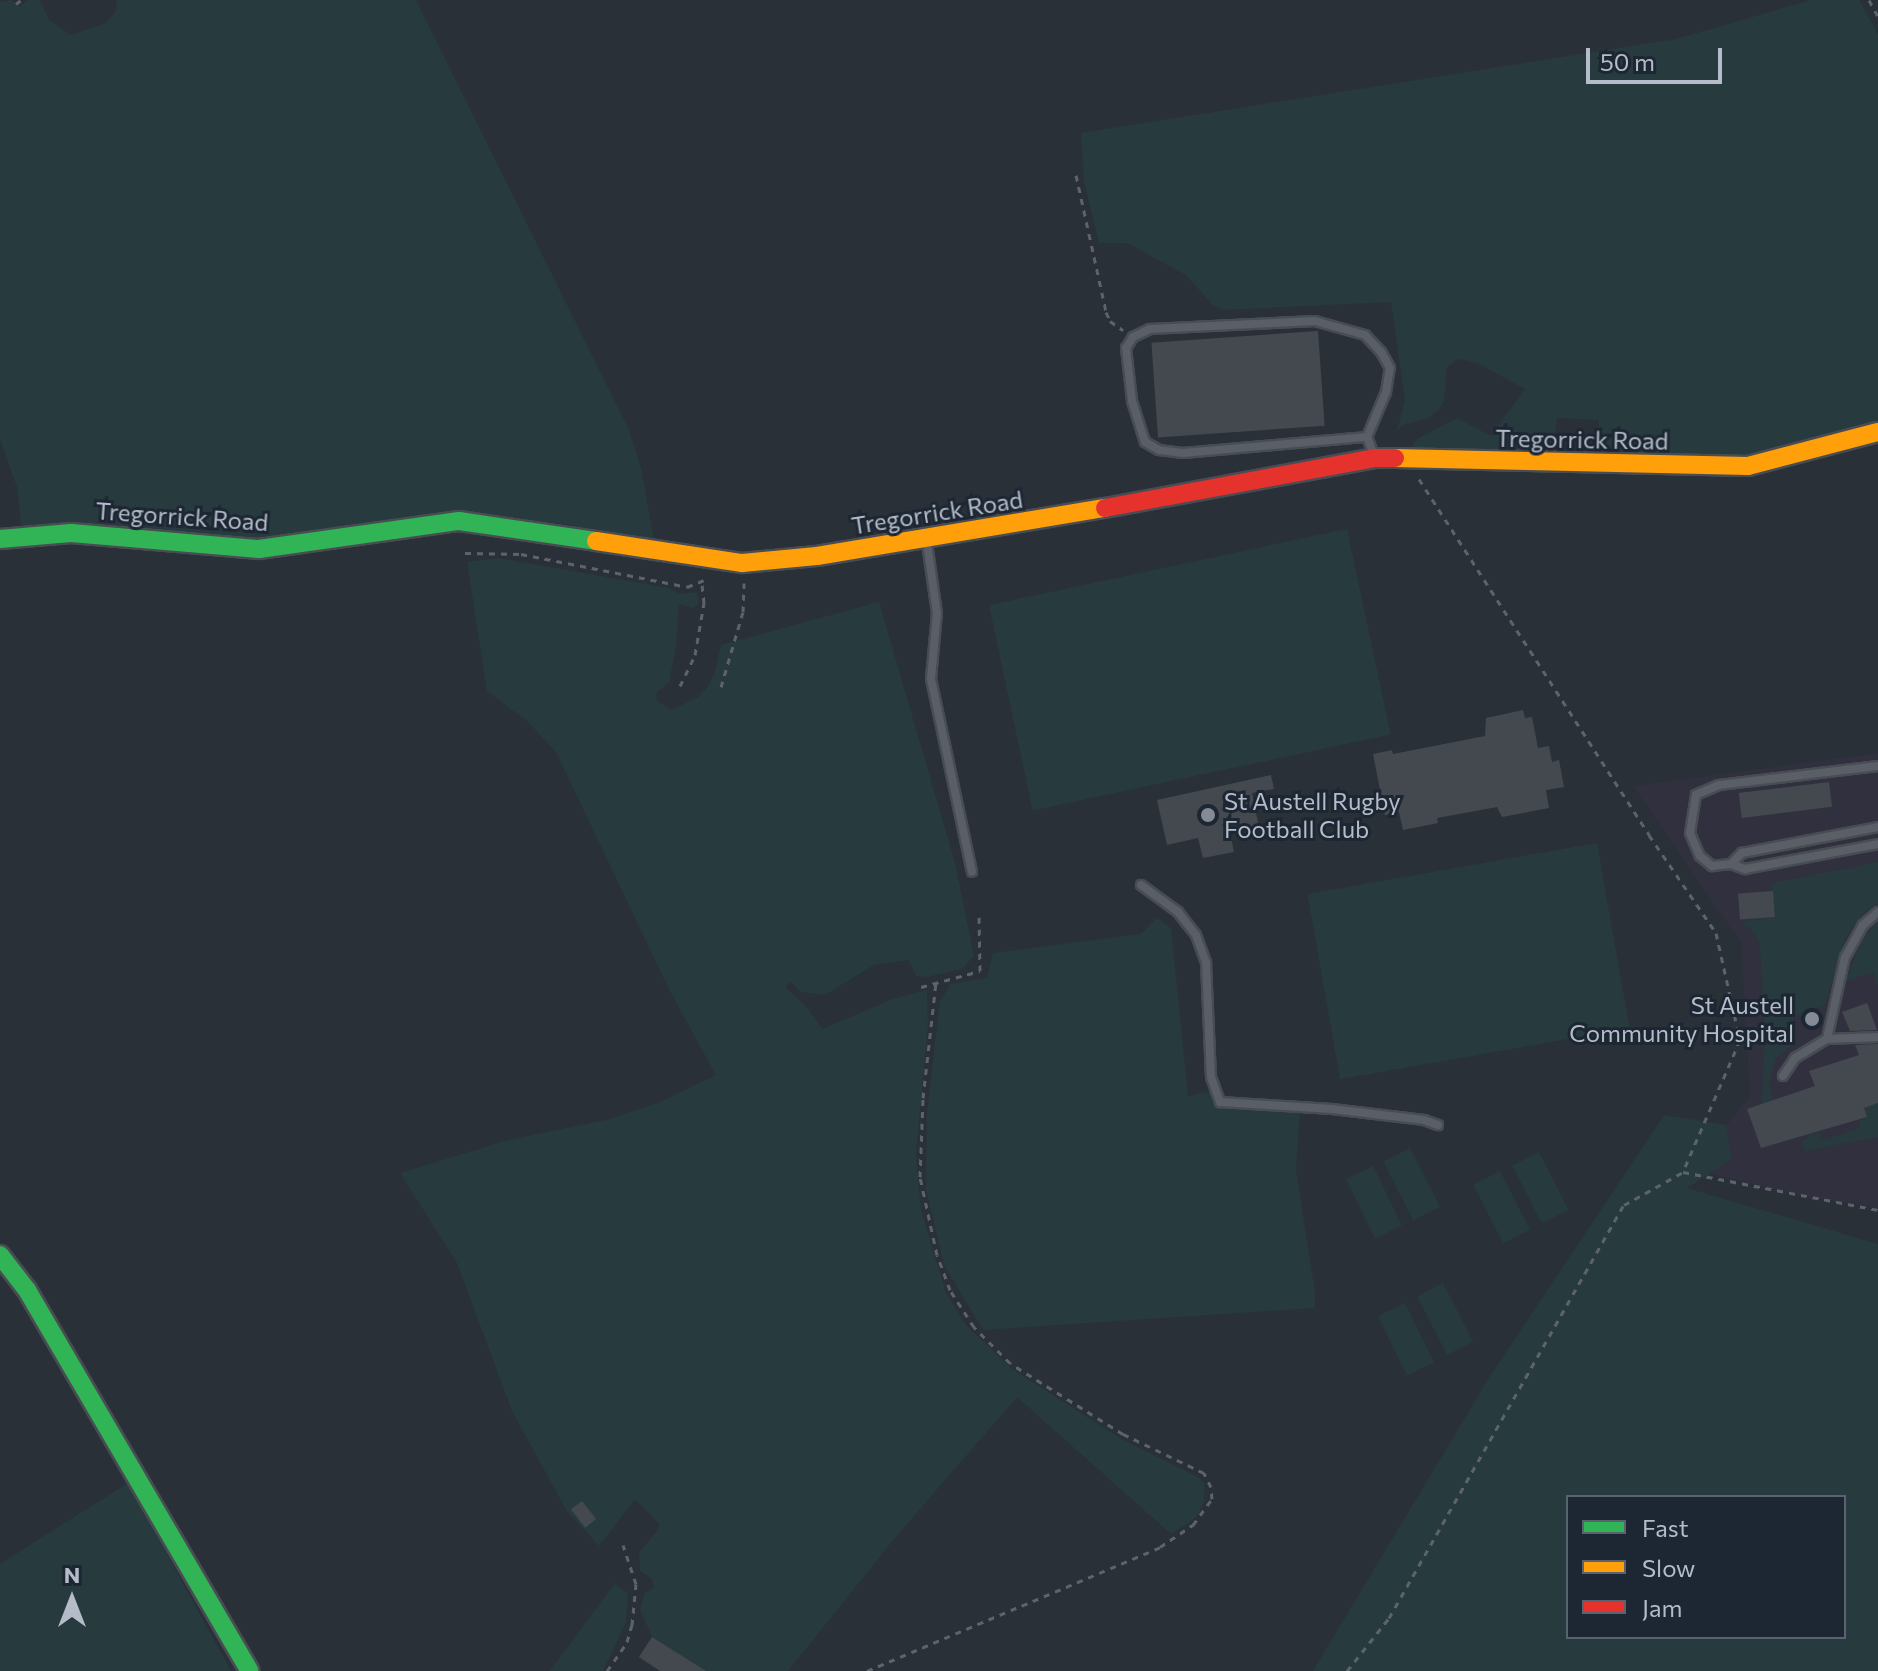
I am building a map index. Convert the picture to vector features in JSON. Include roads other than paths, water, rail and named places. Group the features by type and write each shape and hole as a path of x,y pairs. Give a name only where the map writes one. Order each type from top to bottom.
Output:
{"street":[{"name":"Tregorrick Road","path":"0,539 71,533 259,549 459,521 742,563 817,556 926,535 1015,524 1374,458 1748,466 1878,432"},
{"path":"0,1255 27,1290 238,1656 250,1671"}],"lane":[{"path":"1367,437 1183,453 1159,450 1145,442 1132,401 1126,348 1133,337 1150,329 1315,321 1365,335 1390,368 1386,392 1367,437 1374,458"},
{"path":"926,535 937,613 931,679 972,872"},
{"path":"1878,766 1719,785 1696,795 1690,833 1700,856 1712,866 1731,864 1745,869 1878,844"},
{"path":"1731,864 1742,853 1878,827"},
{"path":"1141,885 1178,912 1196,935 1206,963 1211,1077 1220,1102 1332,1109 1424,1120 1438,1125"},
{"path":"1827,1039 1845,957 1863,925 1878,912"},
{"path":"1783,1076 1795,1058 1827,1039 1878,1037"}],"place":[{"name":"St Austell Rugby Football Club","path":"1208,815"},
{"name":"St Austell Community Hospital","path":"1812,1019"}]}
